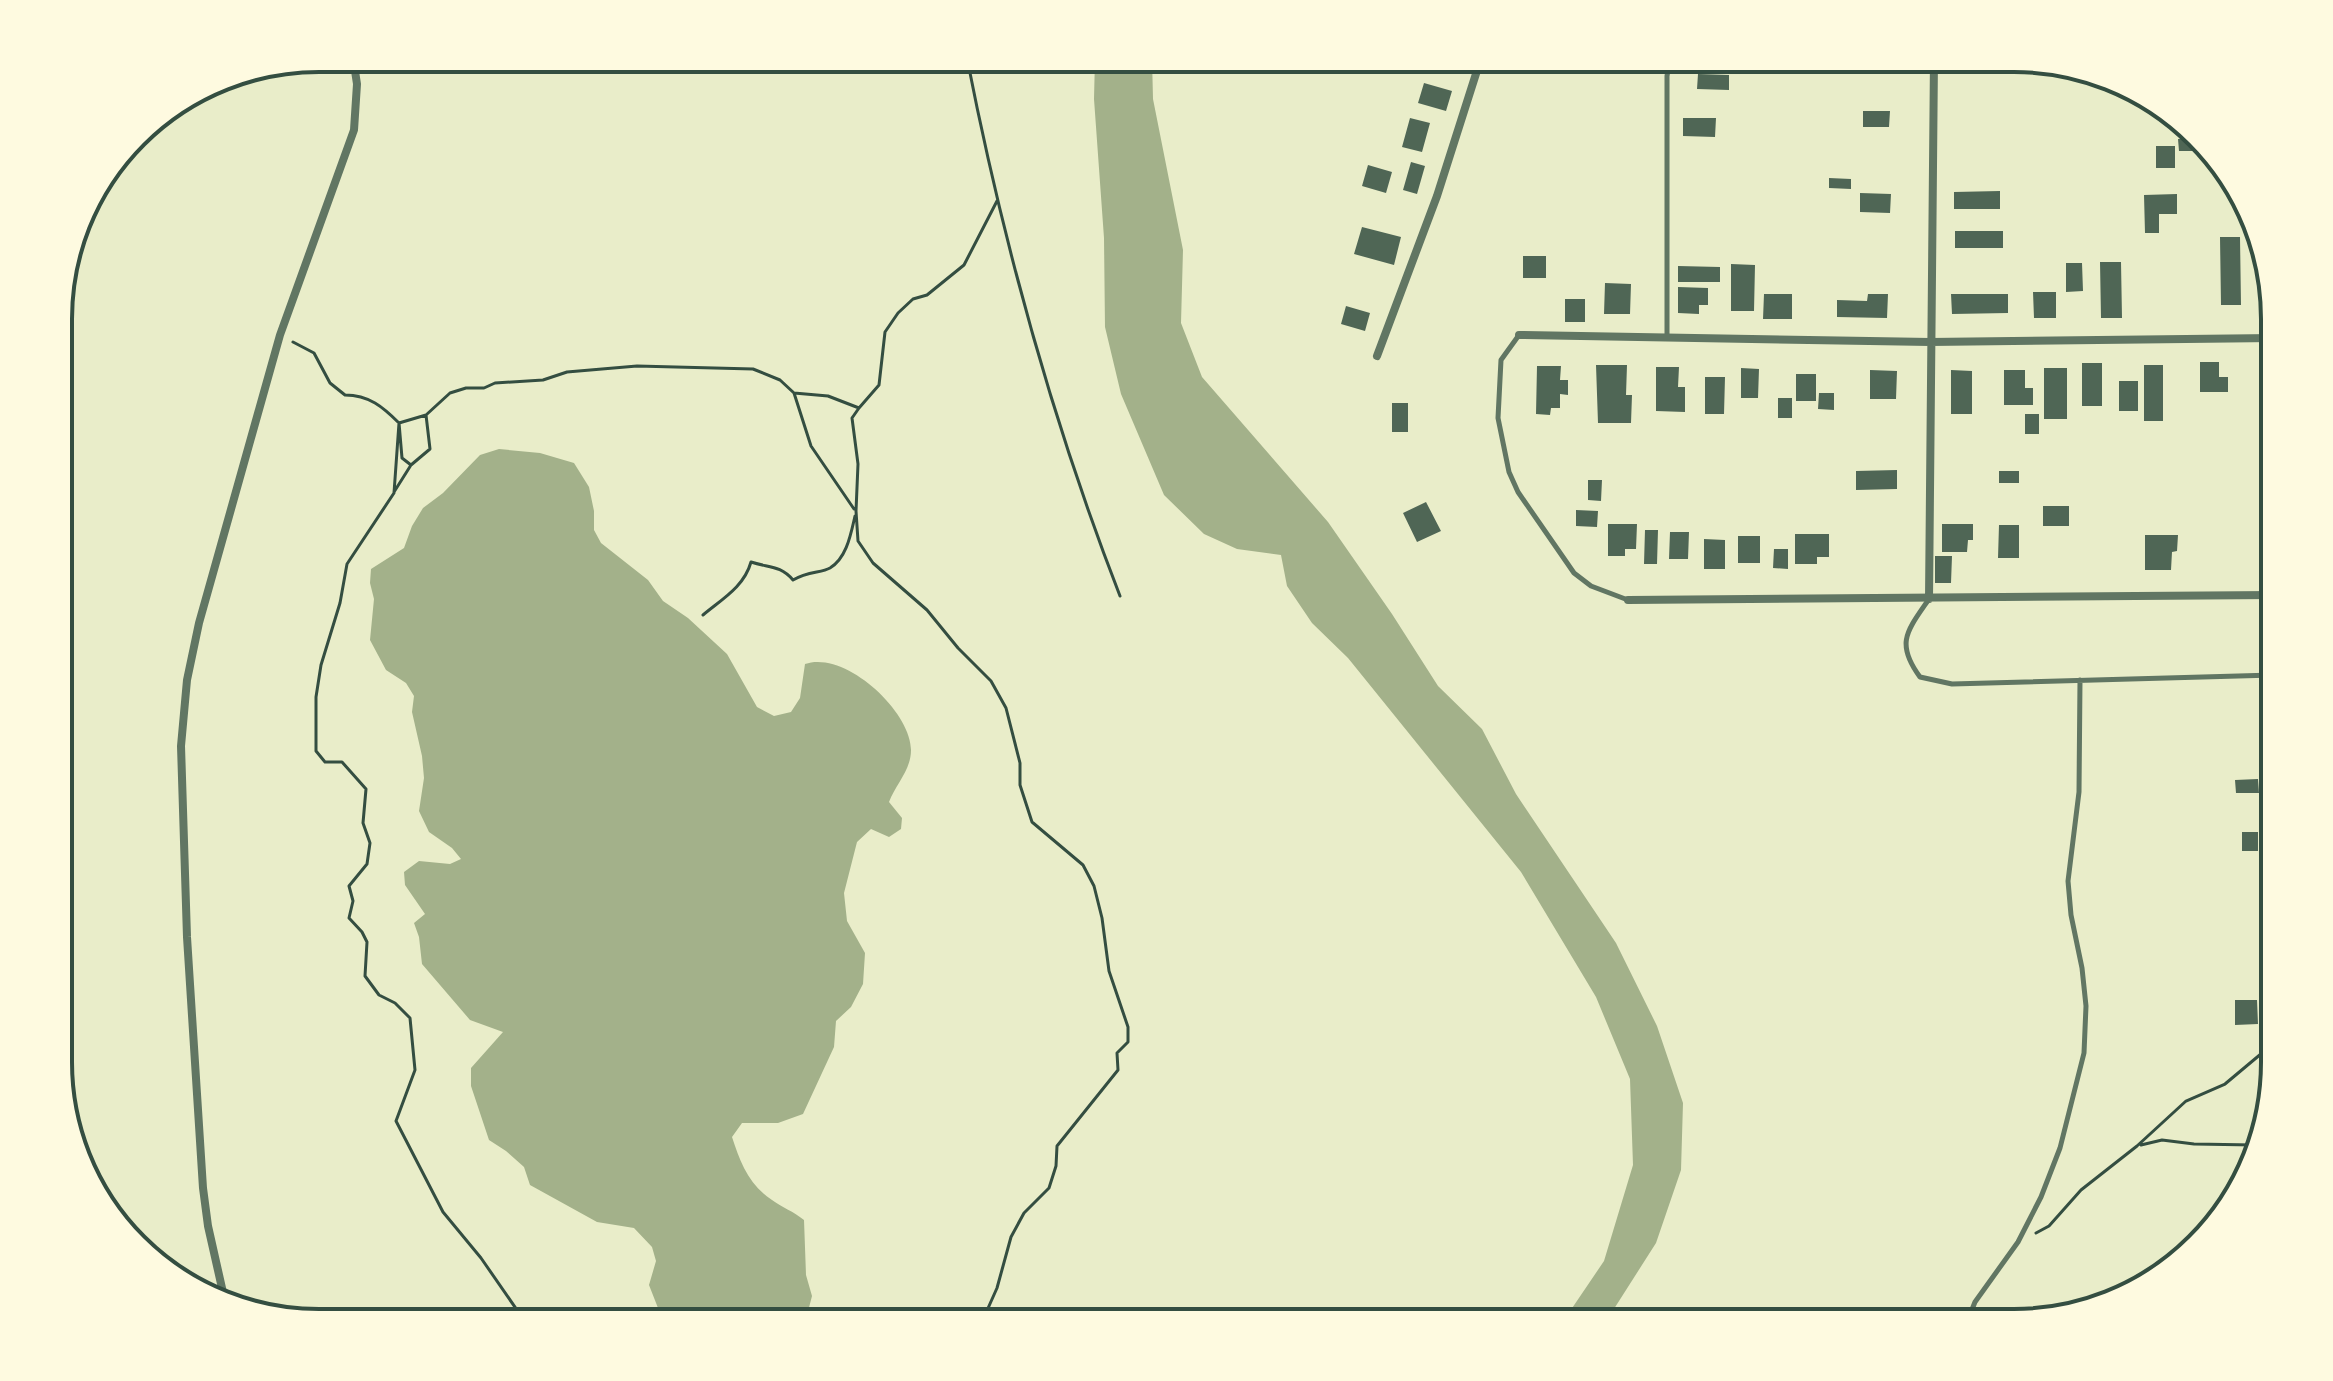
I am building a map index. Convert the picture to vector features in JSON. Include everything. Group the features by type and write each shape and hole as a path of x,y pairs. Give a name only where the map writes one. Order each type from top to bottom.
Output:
{"street":[{"path":"1377,356 1437,196 1476,72"},
{"path":"1929,599 1934,72"},
{"path":"222,1289 203,1188 187,937 181,746 187,680 199,623 280,335 354,130 355,73"},
{"path":"1519,335 1930,342 2260,338"},
{"path":"1628,600 2260,595"}],"lane":[{"path":"1667,338 1668,72"},
{"path":"1519,335 1501,360 1498,418 1509,472 1518,492 1574,573 1591,586 1628,600"},
{"path":"1929,599 1911,625 1906,642 1907,659 1920,677 1952,684 2260,675"},
{"path":"1973,1308 2018,1242 2041,1197 2060,1148 2084,1053 2086,1006 2068,881 2079,792 2080,680"}],"path":[{"path":"970,73 997,201 1027,320 1066,448 1120,596"},
{"path":"987,1309 997,1288 1011,1237 1024,1213 1049,1188 1056,1166 1057,1146 1065,1133 1118,1070 1117,1053 1128,1042 1128,1027 1109,971 1094,886 1083,865 1032,822 1020,785 1020,763 1006,708 991,681 958,648 927,610 873,563 858,541 858,464 852,418 879,385 885,332 913,299 927,295 964,265 997,201"},
{"path":"280,335 314,353 330,383 345,395 361,395 382,406 399,423 402,458 411,465"},
{"path":"399,423 426,415 450,393 466,388 543,380 567,372 637,366 753,369 780,380 794,393 811,446 822,466 856,511 851,533 841,557 828,569 815,570 793,580 774,565 751,562 747,576 736,589 703,615"},
{"path":"794,393 828,396 859,408"},
{"path":"426,415 430,449 411,465 347,564 340,603 321,665 314,732 316,751 325,762 342,762 366,789 363,823 370,843 367,864 349,886 353,901 349,918 367,942 365,976 379,995 395,1003 410,1018 415,1070 396,1121 443,1212 481,1258 516,1309"},
{"path":"394,493 399,423"},
{"path":"2018,1242 2049,1226 2081,1190 2137,1146 2186,1101 2225,1084 2260,1055"},
{"path":"2137,1146 2162,1140 2246,1145"}],"shaded area":[{"path":"1095,73 1152,73 1153,99 1183,250 1181,323 1202,377 1328,522 1438,686 1482,729 1516,794 1616,943 1657,1026 1683,1103 1681,1170 1656,1243 1614,1308 1572,1308 1604,1261 1633,1165 1630,1079 1596,997 1521,872 1348,658 1312,623 1287,586 1281,555 1237,549 1204,534 1164,495 1121,394 1105,327 1104,238"},
{"path":"499,449 540,453 574,463 589,487 594,530 601,543 648,580 663,601 688,618 727,654 757,707 774,716 791,712 800,698 805,664 821,662 838,666 873,687 900,718 908,735 911,750 909,764 889,802 902,818 901,829 889,837 871,829 857,842 844,893 847,921 865,953 863,984 851,1007 836,1021 834,1047 803,1114 778,1123 742,1123 732,1137 742,1164 757,1187 804,1220 806,1275 812,1296 809,1309 658,1309 649,1285 656,1261 652,1247 634,1228 597,1222 530,1185 524,1167 489,1140 471,1086 471,1068 503,1032 470,1020 422,964 414,923 425,914 405,885 404,872 419,861 450,864 461,859 452,848 429,832 419,811 424,778 412,712 414,696 406,683 386,670 370,640 374,599 371,569 404,548 423,508 443,493 480,455"}],"building":[{"path":"1698,74 1729,75 1729,90 1697,89"},
{"path":"1424,83 1452,91 1446,111 1418,103"},
{"path":"1863,111 1890,111 1889,127 1863,127"},
{"path":"1410,118 1430,123 1422,152 1402,147"},
{"path":"1683,118 1716,118 1715,137 1683,136"},
{"path":"2178,139 2183,139 2195,151 2179,151"},
{"path":"2156,146 2175,146 2175,168 2156,168"},
{"path":"1411,162 1425,166 1417,194 1403,190"},
{"path":"1368,165 1392,172 1386,193 1362,186"},
{"path":"1829,178 1851,179 1851,189 1829,188"},
{"path":"2000,191 2000,209 1954,209 1954,192"},
{"path":"1860,193 1891,194 1890,213 1860,212"},
{"path":"2177,194 2177,214 2159,214 2159,233 2145,233 2144,195"},
{"path":"1362,227 1401,237 1394,265 1354,254"},
{"path":"1955,231 2003,231 2003,248 1955,248"},
{"path":"2220,237 2240,237 2241,305 2221,305"},
{"path":"1523,256 1546,256 1546,278 1523,278"},
{"path":"2100,262 2121,262 2122,318 2101,318"},
{"path":"2066,263 2082,263 2083,291 2066,292"},
{"path":"1731,264 1755,265 1754,311 1731,311"},
{"path":"1678,266 1720,267 1720,282 1678,282"},
{"path":"1605,283 1631,284 1630,314 1604,314"},
{"path":"1678,287 1708,288 1708,305 1699,305 1699,314 1678,313"},
{"path":"2033,292 2056,292 2056,318 2034,318"},
{"path":"1764,294 1792,294 1792,319 1763,319"},
{"path":"1868,294 1888,294 1887,318 1837,317 1837,300 1867,301"},
{"path":"1951,294 2008,294 2008,313 1952,314"},
{"path":"1565,299 1585,299 1585,322 1565,322"},
{"path":"1346,306 1370,313 1365,331 1341,324"},
{"path":"2200,362 2219,362 2219,377 2228,377 2228,392 2200,392"},
{"path":"2082,363 2102,363 2102,406 2082,406"},
{"path":"1596,365 1627,365 1626,395 1632,395 1631,423 1598,423"},
{"path":"2144,365 2163,365 2163,421 2144,421"},
{"path":"1537,366 1561,366 1560,380 1568,380 1568,395 1560,394 1560,408 1551,408 1550,415 1536,414"},
{"path":"1656,367 1679,367 1678,387 1685,387 1685,412 1656,411"},
{"path":"1741,368 1759,369 1758,398 1741,398"},
{"path":"2044,368 2067,368 2067,419 2044,419"},
{"path":"1870,370 1897,371 1896,399 1870,399"},
{"path":"1951,370 1972,371 1972,414 1951,414"},
{"path":"2004,370 2025,370 2025,388 2033,388 2033,405 2004,405"},
{"path":"1796,374 1816,374 1816,401 1796,401"},
{"path":"1705,377 1725,377 1724,414 1705,414"},
{"path":"2119,381 2138,381 2138,411 2119,411"},
{"path":"1819,393 1834,393 1834,410 1818,409"},
{"path":"1778,398 1792,398 1792,418 1778,418"},
{"path":"1392,403 1408,403 1408,432 1392,432"},
{"path":"2025,414 2039,414 2039,434 2025,434"},
{"path":"1897,470 1897,489 1856,490 1856,471"},
{"path":"1999,471 2019,471 2019,483 1999,483"},
{"path":"1588,480 1602,480 1601,501 1588,500"},
{"path":"1426,502 1441,531 1417,542 1403,513"},
{"path":"2043,506 2069,506 2069,526 2043,526"},
{"path":"1576,510 1598,511 1597,527 1576,526"},
{"path":"1608,524 1637,524 1636,549 1625,549 1625,556 1608,556"},
{"path":"1942,524 1973,524 1973,540 1968,540 1967,552 1942,552"},
{"path":"1999,525 2019,525 2019,558 1998,558"},
{"path":"1645,530 1658,530 1657,564 1644,564"},
{"path":"1670,532 1689,532 1688,559 1669,559"},
{"path":"1795,534 1829,534 1829,557 1817,557 1817,564 1795,564"},
{"path":"2145,535 2178,535 2177,551 2172,552 2171,570 2145,570"},
{"path":"1738,536 1760,536 1760,563 1738,563"},
{"path":"1704,539 1725,540 1725,569 1704,569"},
{"path":"1774,549 1788,549 1788,569 1773,568"},
{"path":"1935,556 1952,556 1951,583 1935,583"},
{"path":"2258,779 2259,793 2236,793 2235,780"},
{"path":"2242,832 2258,832 2258,851 2242,851"},
{"path":"2235,1000 2257,1000 2258,1024 2235,1025"}]}
